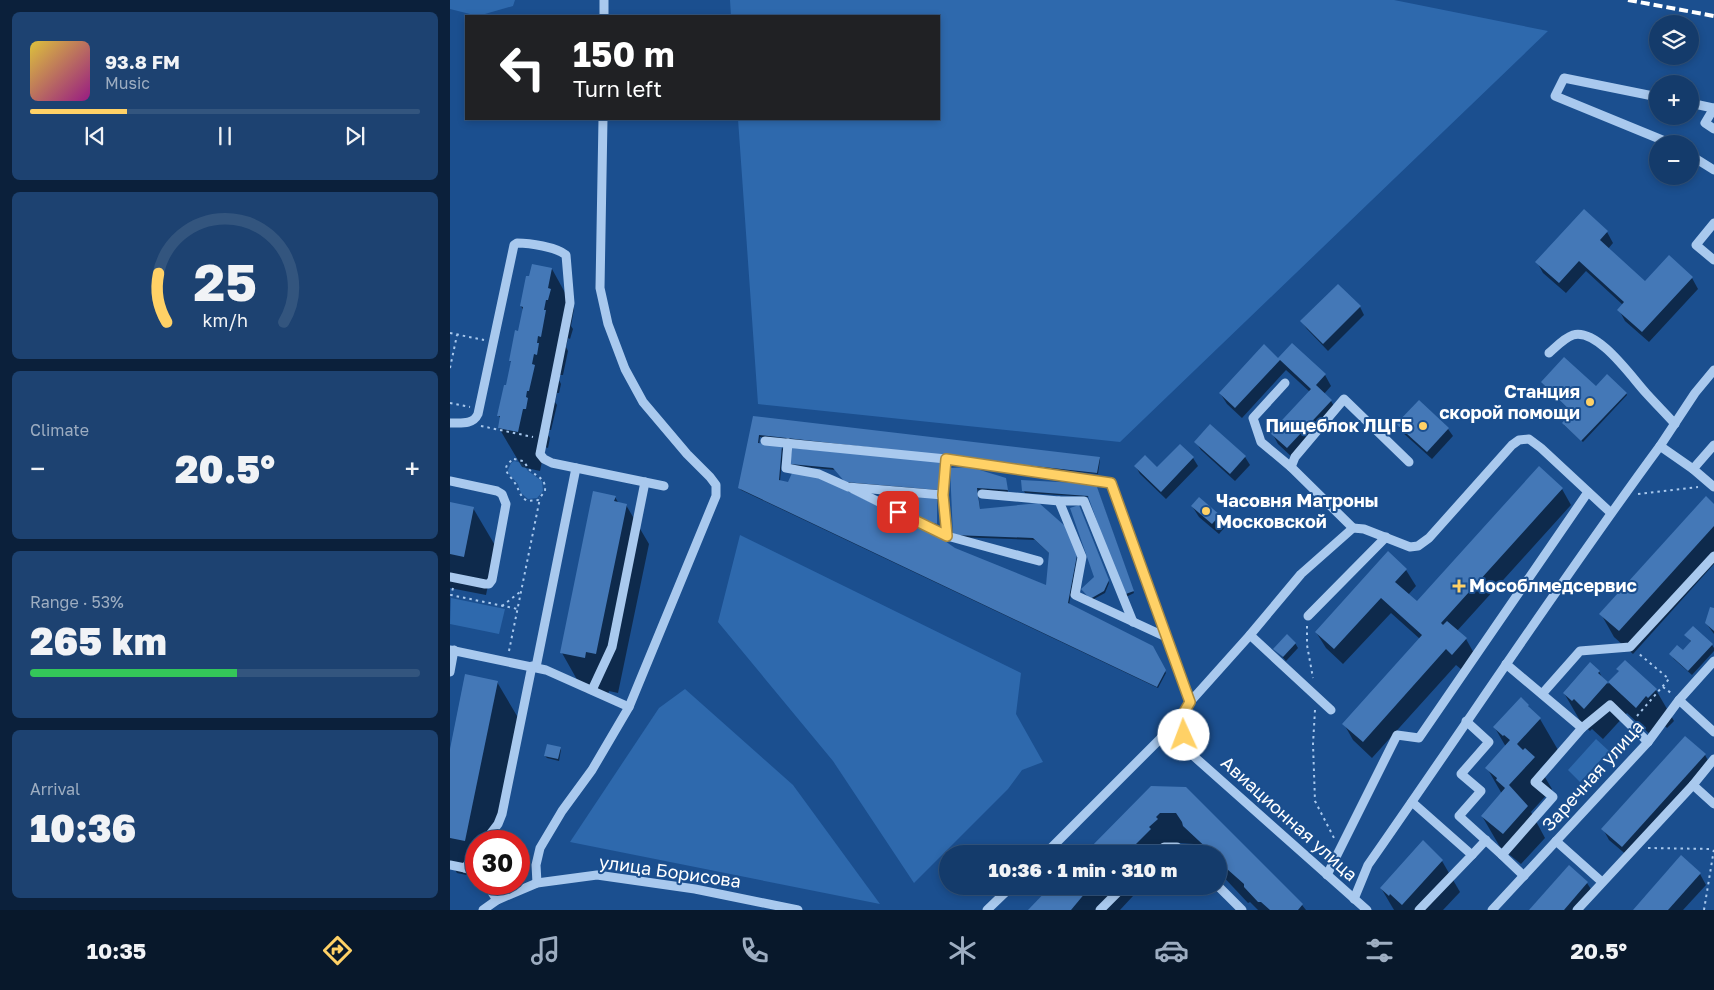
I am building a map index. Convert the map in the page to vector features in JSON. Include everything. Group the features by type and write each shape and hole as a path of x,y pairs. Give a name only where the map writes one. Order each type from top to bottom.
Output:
{"street":[{"path":"604,0 604,15"},
{"path":"1649,95 1564,78 1555,96 1650,135"},
{"path":"1699,105 1714,108 1705,124 1714,129"},
{"path":"536,883 536,865 540,848 562,811 592,770 629,707 716,496 716,486 710,477 687,454 643,402 625,369 608,324 600,288 603,120"},
{"path":"1699,161 1714,170"},
{"path":"1714,223 1696,245 1714,260"},
{"path":"450,423 471,422 476,419 514,246 517,243 524,243 562,252 566,255 567,261 570,303 540,454 544,459 576,468 664,486"},
{"path":"1549,354 1562,341 1573,335 1584,334 1595,340 1611,353 1676,424"},
{"path":"1351,910 1368,865 1611,513 1714,370"},
{"path":"1285,383 1253,418 1261,442 1291,467 1353,528 1364,529 1410,547 1418,546 1429,538 1512,445 1525,439 1529,439 1541,448 1611,513"},
{"path":"1291,467 1295,457 1344,399 1409,462"},
{"path":"765,440 946,459 1111,483 1190,702"},
{"path":"788,443 786,468 820,474 947,536 1039,561"},
{"path":"1693,469 1714,445"},
{"path":"1660,446 1693,469 1713,486"},
{"path":"946,459 943,495 947,536"},
{"path":"493,830 502,814 576,468"},
{"path":"450,481 497,491 502,494 506,504 492,580 489,584 485,584 452,578"},
{"path":"592,690 612,646 645,482"},
{"path":"848,487 943,495"},
{"path":"1327,875 1397,735 1419,738 1588,492"},
{"path":"982,494 1059,501 1084,501 1132,622"},
{"path":"1059,501 1082,557 1075,595 1166,637"},
{"path":"1054,845 1180,719 1190,702 1301,574 1353,528"},
{"path":"1308,616 1386,537"},
{"path":"1542,694 1580,650 1630,647 1714,556"},
{"path":"1250,635 1331,710"},
{"path":"450,672 452,650 534,667 561,676 629,707"},
{"name":"Заречная улица","path":"1492,910 1648,742 1679,700 1714,661"},
{"path":"1506,664 1582,728"},
{"path":"1679,700 1714,732"},
{"path":"1502,855 1553,797 1536,782 1582,728 1610,705 1648,742"},
{"name":"Авиационная улица","path":"1180,719 1189,752 1367,910"},
{"path":"1466,721 1489,742 1461,774 1481,791 1459,816 1524,876"},
{"path":"1577,910 1693,785 1714,759"},
{"path":"1693,785 1714,804"},
{"path":"1412,802 1472,855"},
{"path":"1420,910 1486,840"},
{"path":"1556,841 1602,882"},
{"path":"450,865 465,868"},
{"name":"улица Борисова","path":"483,910 497,900 536,883 597,875 695,888 798,910"},
{"path":"494,895 497,900"},
{"path":"987,910 1003,895"},
{"path":"1100,910 1115,895"},
{"path":"1227,895 1242,910"}],"path":[{"path":"450,333 493,342"},
{"path":"450,368 457,335"},
{"path":"450,403 479,409"},
{"path":"471,422 480,426 542,439"},
{"path":"507,661 540,498 546,486 540,476 530,470 523,461 514,460 510,462 506,470 516,485 519,494 527,500 533,501 540,498"},
{"path":"1623,496 1713,486"},
{"path":"452,578 451,595 518,609"},
{"path":"502,606 521,592"},
{"path":"1308,616 1307,645 1316,697 1313,744 1315,801 1334,838"},
{"path":"1630,647 1669,679 1630,724"},
{"path":"1633,848 1714,849 1704,910"}],"shaded area":[{"path":"450,0 515,0 513,6 482,15 450,9"},
{"path":"730,0 1394,0 1548,31 1120,442 758,404 738,120 940,120 940,15 731,15"},
{"path":"514,461 522,463 528,471 542,481 543,491 537,498 528,499 521,493 518,484 509,474 508,470"},
{"path":"740,535 1021,673 1016,714 1043,762 1022,770 1008,789 952,845 939,845 939,858 914,883 833,761 718,622"},
{"path":"451,598 505,609 499,634 450,624"},
{"path":"685,689 793,785 880,904 570,842 659,708"},
{"path":"1596,739 1609,751 1580,782 1568,770"}],"building":[{"path":"1584,209 1608,231 1600,240 1645,281 1669,255 1693,277 1642,332 1617,310 1624,302 1579,261 1559,283 1535,262"},
{"path":"532,264 552,268 548,288 551,289 548,300 546,300 541,337 538,336 537,355 534,354 532,364 535,365 529,391 527,391 526,409 523,409 518,432 498,428 500,416 497,416 504,385 506,385 515,330 518,331 523,307 520,306 526,276 529,276"},
{"path":"1338,284 1361,306 1323,344 1300,321"},
{"path":"1292,343 1326,374 1316,385 1332,400 1287,448 1270,433 1311,389 1280,360 1235,408 1219,393 1264,344 1278,358"},
{"name":"Станция скорой помощи","path":"1564,357 1596,386 1607,374 1627,393 1581,441 1562,423 1572,412 1541,382"},
{"name":"Пищеблок ЛЦГБ","path":"1419,400 1449,428 1427,452 1396,424"},
{"path":"753,416 1100,457 1097,473 759,435 758,443 782,446 779,480 788,482 792,473 816,476 889,511 907,525 932,532 955,548 1046,585 1049,553 1033,538 953,535 950,468 970,467 1006,478 1008,490 977,488 980,509 1039,503 1065,526 1077,555 1068,603 1153,646 1166,670 1157,687 738,488"},
{"path":"1210,424 1246,456 1230,474 1194,442"},
{"path":"1180,444 1194,457 1161,492 1134,466 1145,455 1157,467"},
{"path":"792,448 941,461 938,490 845,482 833,468 790,464"},
{"path":"1539,466 1563,488 1441,623 1443,625 1447,621 1467,638 1452,655 1446,649 1363,742 1342,724 1422,635 1381,598 1334,649 1315,632 1388,551 1407,569 1395,582 1417,601"},
{"path":"1021,480 1096,484 1134,591 1123,595 1088,496 1022,491"},
{"path":"593,491 616,496 614,501 627,504 596,654 586,652 585,658 560,653"},
{"path":"1706,496 1714,504 1714,526 1619,631 1599,614"},
{"path":"889,497 937,497 937,524 918,519 899,504 888,504"},
{"name":"Часовня Матроны Московской","path":"1199,497 1220,515 1212,524 1191,506"},
{"path":"450,502 474,507 464,557 450,554"},
{"path":"1079,505 1109,580 1104,591 1090,599 1081,589 1094,577 1070,508"},
{"path":"1710,607 1714,608 1714,631 1705,623"},
{"path":"1693,626 1713,644 1688,671 1669,654 1677,645 1683,650 1691,641 1684,635"},
{"path":"1287,634 1296,643 1283,657 1273,649"},
{"path":"1625,660 1657,689 1648,698 1646,696 1636,708 1608,682 1619,671 1616,669"},
{"path":"1590,662 1608,682 1584,709 1574,699 1572,701 1563,693"},
{"path":"465,674 498,681 467,830 465,830 465,841 450,838 450,749"},
{"path":"1521,697 1541,718 1517,744 1535,757 1509,785 1528,806 1503,834 1481,816 1505,788 1485,768 1510,740 1493,727"},
{"path":"1685,736 1706,754 1622,847 1601,829"},
{"path":"547,744 561,747 558,759 544,756"},
{"path":"1151,786 1186,787 1303,904 1298,910 1270,910 1261,902 1258,902 1244,887 1244,884 1227,869 1227,845 1203,845 1183,826 1176,813 1160,813 1156,817 1158,819 1149,827 1151,829 1135,845 1093,845"},
{"path":"1423,840 1443,860 1402,905 1380,888"},
{"path":"1681,855 1701,873 1668,910 1633,910"},
{"path":"1569,865 1588,882 1564,910 1529,910"},
{"path":"1042,895 1084,895 1071,910 1028,910"}],"railway":[{"path":"1628,0 1714,16"}],"place":[{"name":"Станция скорой помощи","path":"1590,402"},
{"name":"Пищеблок ЛЦГБ","path":"1423,426"},
{"name":"Часовня Матроны Московской","path":"1206,511"},
{"name":"Мособлмедсервис","path":"1459,586"}],"route":[{"path":"898,512 947,536 943,495 946,459 1111,483 1190,702 1180,719 1184,735"}]}
